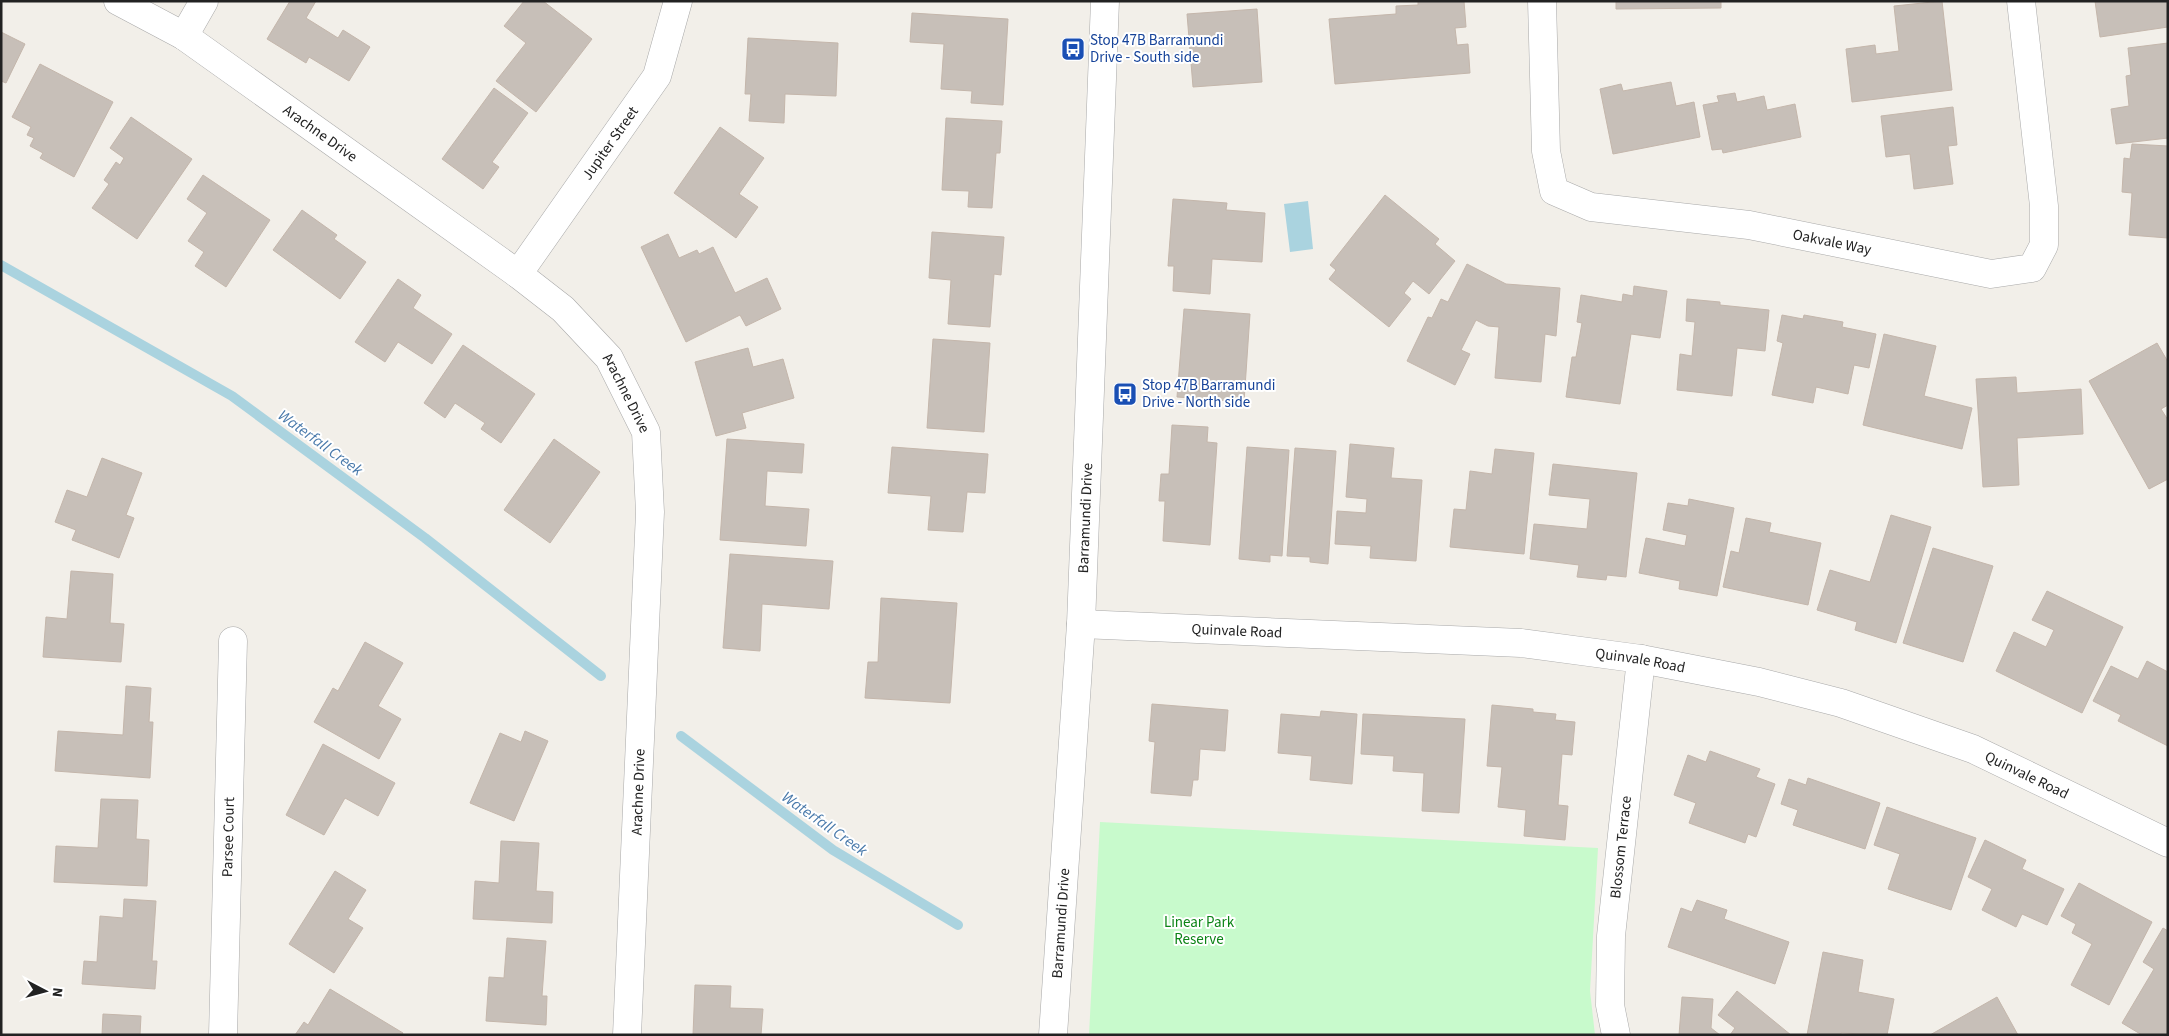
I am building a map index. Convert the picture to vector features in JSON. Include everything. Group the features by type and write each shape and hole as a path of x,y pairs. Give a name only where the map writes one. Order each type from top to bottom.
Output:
{"street":[{"name":"Arachne Drive","path":"118,1 184,36 518,274 563,309 609,358 646,432 650,512 627,1035"},
{"path":"184,36 204,1"},
{"name":"Jupiter Street","path":"518,274 657,76 678,1"},
{"name":"Barramundi Drive","path":"1053,1035 1081,624 1105,1"},
{"name":"Oakvale Way","path":"1542,1 1546,151 1554,191 1591,207 1748,225 1991,274 2032,268 2044,245 2044,206 2021,1"},
{"name":"Quinvale Road","path":"1081,624 1521,643 1641,659 1759,682 1841,703 1973,749 2168,843"},
{"name":"Parsee Court","path":"223,1035 233,641"},
{"name":"Blossom Terrace","path":"1616,1035 1610,1004 1611,936 1641,659"}],"green space":[{"name":"Linear Park Reserve","path":"1100,822 1598,848 1590,991 1595,1035 1089,1035"}],"water":[{"path":"1308,201 1313,249 1290,252 1284,204"}],"building":[{"path":"290,1 316,1 306,18 338,38 343,30 370,47 349,81 309,57 306,63 267,39"},
{"path":"524,1 543,1 592,39 536,112 496,81 526,43 504,26"},
{"path":"1418,1 1464,1 1466,27 1455,28 1457,45 1468,44 1470,73 1335,84 1329,19 1396,14 1396,6 1418,5"},
{"path":"1616,1 1721,1 1721,8 1616,9"},
{"path":"1942,1 1952,90 1852,102 1846,49 1875,45 1876,54 1899,51 1894,6"},
{"path":"2095,1 2168,1 2168,27 2100,37"},
{"path":"1257,9 1262,82 1193,87 1187,14"},
{"path":"912,13 1008,19 1003,105 971,103 972,91 941,89 944,44 910,42"},
{"path":"1,32 25,44 6,83 1,81"},
{"path":"748,38 838,43 836,96 785,94 784,123 749,121 751,94 745,94"},
{"path":"2168,43 2168,138 2116,144 2111,109 2129,106 2126,76 2131,75 2128,48"},
{"path":"40,64 113,102 74,177 40,158 43,153 30,146 34,138 27,135 31,127 12,117"},
{"path":"1671,82 1676,106 1694,102 1700,137 1613,154 1600,89 1621,84 1623,91"},
{"path":"494,88 528,113 492,162 499,167 483,189 442,159"},
{"path":"1735,93 1737,102 1764,96 1767,110 1795,104 1801,137 1723,153 1722,149 1712,150 1703,105 1719,102 1717,96"},
{"path":"1953,107 1957,145 1948,146 1953,184 1914,189 1910,154 1886,157 1881,116"},
{"path":"131,117 192,159 137,239 92,208 109,184 104,180 116,162 120,165 124,158 110,148"},
{"path":"946,118 1002,121 1000,153 996,153 992,208 968,207 969,191 942,190"},
{"path":"720,127 764,158 739,194 758,207 736,238 674,193"},
{"path":"2132,144 2168,146 2168,238 2129,235 2132,193 2122,192 2124,158 2130,159"},
{"path":"203,175 270,220 226,287 195,266 204,252 188,241 207,213 187,199"},
{"path":"1385,195 1439,239 1435,244 1455,261 1429,294 1413,281 1404,293 1411,299 1389,327 1329,279 1336,270 1330,265"},
{"path":"1173,199 1227,203 1226,210 1265,213 1262,262 1212,259 1210,294 1173,291 1174,266 1168,266"},
{"path":"302,210 337,235 334,239 366,262 340,299 273,250"},
{"path":"932,232 1004,237 1001,275 994,274 990,327 948,324 951,280 929,278"},
{"path":"668,234 679,258 697,250 699,254 713,247 735,293 767,278 781,309 746,326 740,315 686,342 641,247"},
{"path":"1467,264 1506,284 1560,288 1556,336 1545,334 1541,382 1495,378 1499,327 1488,326 1476,320 1461,350 1470,354 1455,385 1407,361 1428,317 1432,318 1441,299 1448,302"},
{"path":"398,279 421,295 413,308 452,334 432,364 398,342 385,362 355,342"},
{"path":"1634,286 1667,291 1660,338 1631,334 1620,404 1566,397 1572,357 1576,357 1582,323 1577,322 1581,295 1622,302 1623,294 1633,296"},
{"path":"1687,299 1720,302 1720,305 1769,310 1765,351 1737,348 1732,396 1677,390 1680,354 1692,356 1695,322 1686,321"},
{"path":"1184,309 1250,314 1244,402 1177,397"},
{"path":"1782,315 1803,319 1804,315 1843,322 1842,327 1876,334 1869,368 1854,365 1848,394 1816,387 1813,403 1772,395 1783,343 1777,341"},
{"path":"1884,334 1936,346 1924,396 1972,408 1962,449 1863,425"},
{"path":"933,339 990,343 984,432 927,428"},
{"path":"2157,343 2168,362 2168,405 2161,409 2168,420 2168,479 2149,489 2089,381"},
{"path":"463,345 535,394 501,443 481,429 485,423 455,403 445,418 424,403"},
{"path":"748,348 753,367 783,359 794,398 742,413 746,428 716,436 695,362"},
{"path":"2016,377 2017,393 2081,389 2083,434 2017,438 2019,485 1983,487 1976,379"},
{"path":"1172,425 1208,427 1207,442 1217,443 1210,545 1163,541 1165,501 1159,501 1161,474 1169,474"},
{"path":"554,439 600,472 550,543 504,510"},
{"path":"727,439 804,444 802,473 767,471 765,506 809,509 806,546 720,540"},
{"path":"1350,444 1394,448 1391,478 1422,480 1416,561 1370,558 1371,546 1335,544 1337,511 1366,513 1367,499 1346,497"},
{"path":"892,447 988,454 985,493 967,492 963,532 928,530 931,496 888,493"},
{"path":"1247,447 1289,450 1282,556 1270,555 1270,562 1239,559"},
{"path":"1295,448 1336,451 1328,564 1310,562 1310,557 1287,556"},
{"path":"1495,449 1534,453 1524,554 1450,547 1454,509 1466,510 1470,471 1492,474"},
{"path":"102,458 142,473 126,515 134,518 119,558 72,540 76,530 55,522 67,490 87,497"},
{"path":"1553,464 1637,473 1626,577 1607,575 1606,580 1577,577 1579,565 1530,559 1534,524 1587,529 1590,499 1549,495"},
{"path":"1689,499 1734,508 1717,596 1679,589 1680,581 1639,573 1646,538 1685,546 1687,535 1663,530 1668,503 1688,506"},
{"path":"1891,515 1931,527 1896,643 1855,630 1857,622 1817,610 1830,570 1870,582"},
{"path":"1746,518 1771,523 1769,532 1821,543 1808,605 1723,587 1731,551 1739,553"},
{"path":"1933,548 1993,566 1963,662 1903,643"},
{"path":"730,554 833,561 829,609 762,604 760,651 723,648"},
{"path":"71,571 113,574 110,623 124,624 121,662 43,657 46,617 67,619"},
{"path":"2047,591 2123,627 2082,713 1996,671 2014,632 2046,647 2054,630 2032,620"},
{"path":"881,598 957,603 950,703 865,698 868,662 878,662"},
{"path":"365,642 403,663 378,706 401,719 379,759 314,722 333,688 338,691"},
{"path":"2147,661 2168,672 2168,746 2118,721 2121,715 2093,701 2111,666 2138,679"},
{"path":"126,686 151,688 149,722 153,722 150,778 55,771 58,731 123,735"},
{"path":"1152,704 1228,710 1225,751 1200,749 1198,780 1193,780 1191,796 1151,793 1155,742 1149,741"},
{"path":"1492,705 1533,709 1533,712 1556,714 1555,720 1575,722 1572,755 1562,754 1558,805 1568,806 1565,840 1524,836 1526,810 1498,807 1502,767 1487,766"},
{"path":"1321,711 1357,714 1352,784 1310,780 1312,756 1278,753 1281,714 1320,717"},
{"path":"1363,714 1465,719 1459,813 1422,811 1424,773 1393,771 1394,756 1361,754"},
{"path":"525,731 548,741 514,821 470,803 500,733 521,742"},
{"path":"323,744 395,783 378,816 345,798 324,835 286,815"},
{"path":"1710,751 1760,769 1756,777 1775,784 1756,837 1748,834 1745,843 1689,823 1696,803 1674,795 1688,755 1706,762"},
{"path":"1808,778 1880,803 1865,849 1793,825 1798,810 1781,804 1789,779 1806,785"},
{"path":"101,799 138,800 136,839 149,840 147,886 54,882 56,846 98,848"},
{"path":"1887,807 1976,838 1951,910 1888,889 1900,854 1874,845"},
{"path":"1985,840 2026,860 2022,869 2064,889 2047,925 2022,914 2016,927 1982,910 1992,889 1968,877"},
{"path":"501,841 539,843 536,891 553,892 552,923 473,919 475,881 499,883"},
{"path":"335,871 366,890 348,919 363,928 334,973 289,944"},
{"path":"2079,883 2152,922 2109,1005 2071,985 2092,944 2072,933 2076,924 2061,916"},
{"path":"124,899 156,901 152,961 157,961 155,989 82,984 84,961 97,962 100,916 123,918"},
{"path":"1697,900 1727,910 1724,919 1789,942 1775,984 1668,947 1681,908 1692,912"},
{"path":"2163,928 2168,931 2168,1035 2142,1035 2122,1023 2154,969 2143,962"},
{"path":"507,938 546,941 542,996 547,996 546,1025 486,1021 489,977 504,978"},
{"path":"1823,952 1863,960 1858,992 1894,999 1887,1035 1841,1033 1841,1035 1807,1035"},
{"path":"695,985 731,986 730,1008 763,1009 761,1035 693,1035"},
{"path":"330,989 403,1033 402,1035 295,1035 304,1022 308,1025"},
{"path":"1737,991 1791,1035 1730,1035 1735,1028 1718,1015"},
{"path":"1682,997 1713,999 1711,1028 1720,1035 1679,1035"},
{"path":"1997,997 2018,1035 1930,1035"},
{"path":"103,1014 141,1016 140,1035 102,1035"}],"waterway":[{"name":"Waterfall Creek","path":"1,265 232,396 425,538 601,676"},
{"name":"Waterfall Creek","path":"681,736 833,850 958,925"}],"place":[{"name":"Stop 47B Barramundi Drive - South side","path":"1073,49"},
{"name":"Stop 47B Barramundi Drive - North side","path":"1125,394"}]}
